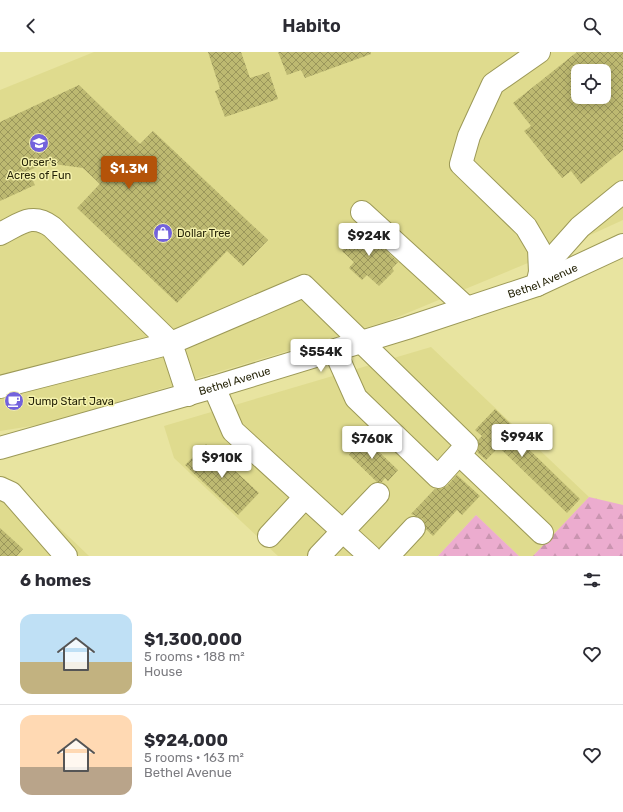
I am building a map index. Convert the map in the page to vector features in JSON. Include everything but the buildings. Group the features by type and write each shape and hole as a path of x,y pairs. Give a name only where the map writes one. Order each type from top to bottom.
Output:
{"main road":[{"path":"539,52 493,84 469,136 461,164 526,227 540,249 539,278"},
{"path":"539,278 580,227 623,192"},
{"path":"362,212 467,308"},
{"path":"0,234 32,219 43,220 63,237 171,343 188,395"},
{"name":"Bethel Avenue","path":"0,448 188,395 361,343 467,308 539,278 623,246"},
{"path":"0,388 171,343 304,286 467,445 438,477 356,398 335,351"},
{"path":"214,387 233,431 370,556"},
{"path":"459,454 542,532"},
{"path":"0,488 11,494 66,556"},
{"path":"319,556 378,494"},
{"path":"269,536 305,497"},
{"path":"388,556 414,528"}],"shaded area":[{"path":"94,52 623,52 623,220 540,258 388,321 44,424 0,431 0,90"},
{"path":"431,347 589,497 533,556 519,556 476,515 438,556 278,556 174,458 164,426"},
{"path":"5,476 89,556 0,556 0,477"}],"green space":[{"path":"589,497 623,505 623,556 533,556"},
{"path":"476,515 519,556 438,556"}],"place":[{"name":"Orser's Acres of Fun","path":"39,143"},
{"name":"Dollar Tree","path":"163,233"},
{"name":"Jump Start Java","path":"14,401"}]}
